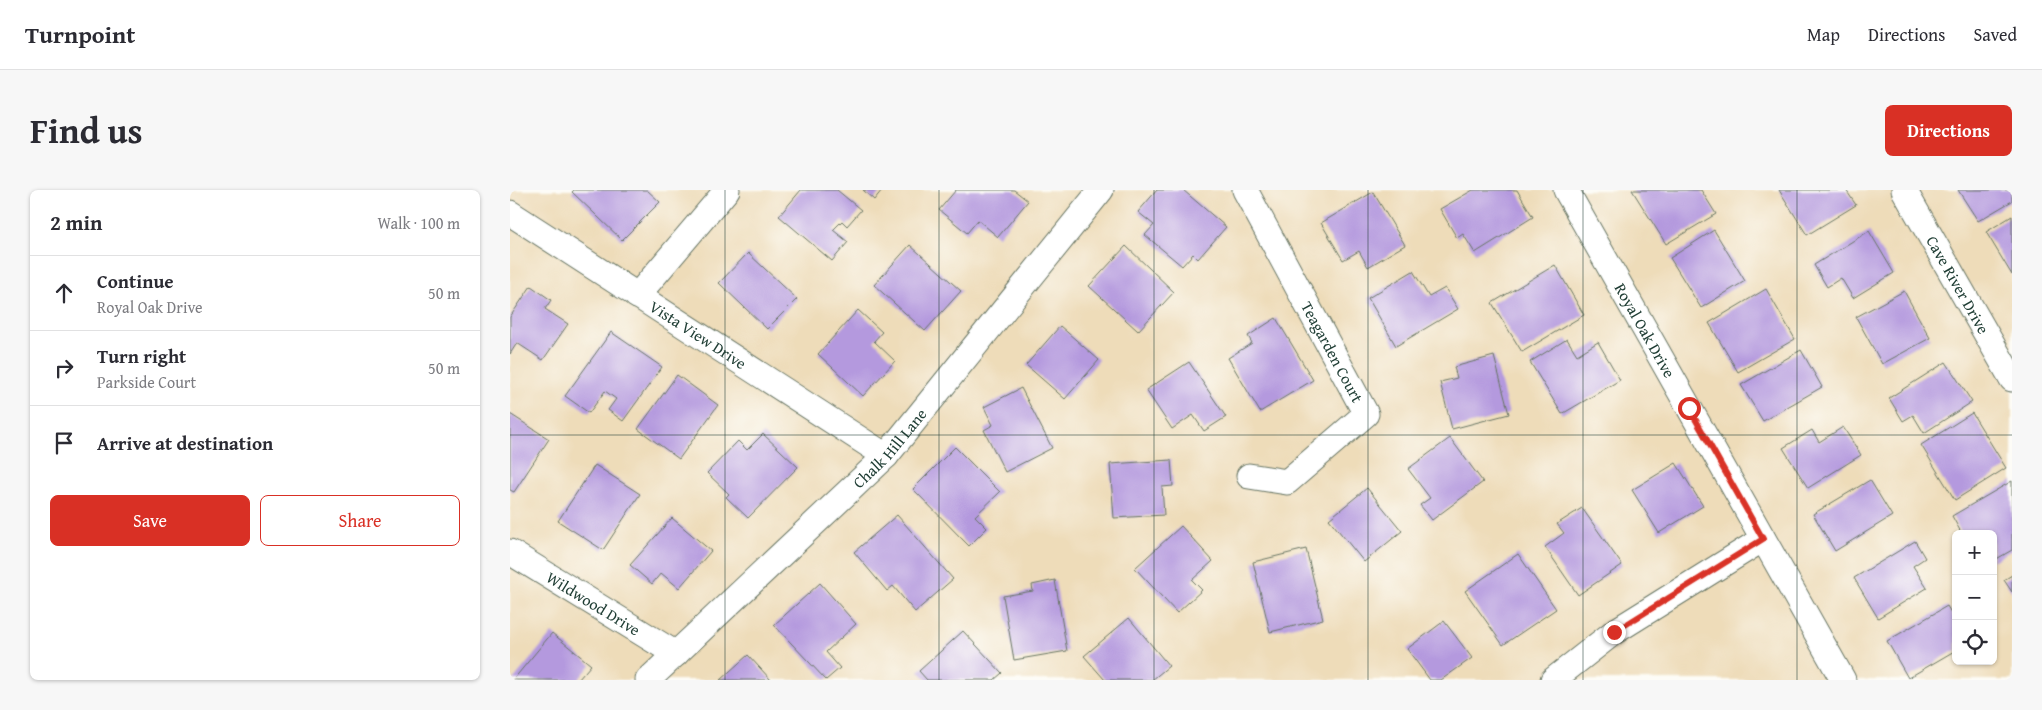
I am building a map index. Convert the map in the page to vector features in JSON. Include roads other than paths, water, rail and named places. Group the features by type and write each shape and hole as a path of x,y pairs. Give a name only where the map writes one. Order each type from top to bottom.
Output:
{"street":[{"path":"637,296 727,190"},
{"name":"Chalk Hill Lane","path":"648,680 886,456 1101,190"},
{"name":"Teagarden Court","path":"1245,190 1366,414 1287,482 1248,476"},
{"name":"Royal Oak Drive","path":"1566,190 1843,680"},
{"name":"Cave River Drive","path":"1904,190 2012,379"},
{"name":"Vista View Drive","path":"510,213 886,456"},
{"path":"1553,680 1614,632 1763,539"},
{"name":"Wildwood Drive","path":"510,552 676,654"}]}
